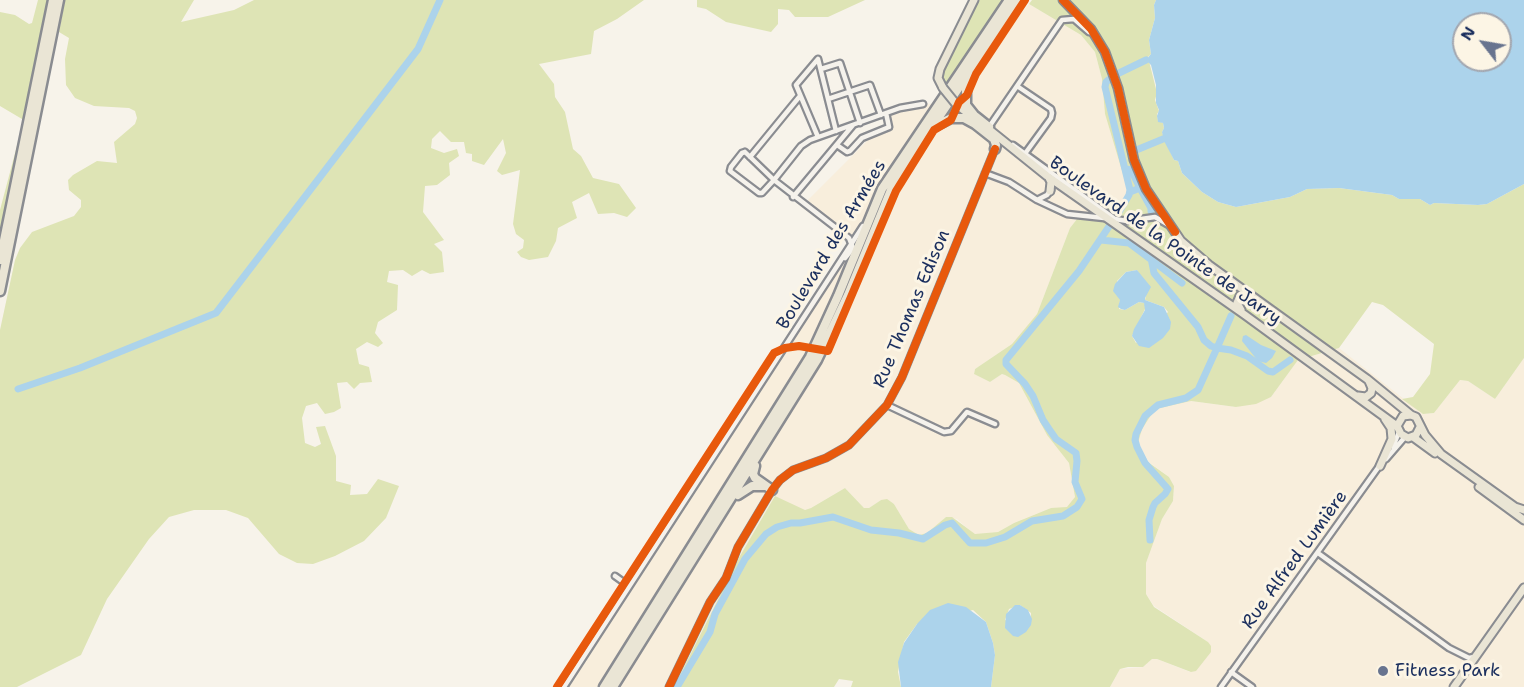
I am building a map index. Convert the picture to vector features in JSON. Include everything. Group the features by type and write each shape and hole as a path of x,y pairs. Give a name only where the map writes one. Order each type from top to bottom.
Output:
{"highway":[{"path":"0,260 53,0"},
{"path":"0,291 59,0"},
{"path":"613,687 814,350 882,189 1009,0"},
{"path":"713,529 817,360 833,329 893,185 1018,0"},
{"path":"989,127 966,105 966,88 969,77 997,31"},
{"path":"930,130 946,120 964,118 994,139 995,148"},
{"path":"768,488 755,478 754,467 781,425 785,414"},
{"path":"665,581 713,529 741,492 752,486 768,488"},
{"path":"685,584 701,540"},
{"path":"604,687 701,540"},
{"path":"639,634 652,602"},
{"path":"630,659 644,644 661,618 668,614"}],"main road":[{"name":"Boulevard de la Pointe de Jarry","path":"974,0 940,69 938,78 956,104 1024,155 1047,176 1106,215 1245,315 1370,405 1404,433 1433,448"},
{"path":"1063,0 1099,41"},
{"name":"Boulevard de la Pointe de Jarry","path":"1099,41 1115,76 1134,160 1146,189 1175,232 1191,249 1232,281 1418,419 1420,427 1433,448"},
{"path":"1047,176 1051,182 1050,191"},
{"path":"1218,296 1228,299 1234,297 1238,290 1232,281"},
{"path":"1245,315 1237,303 1240,296 1257,299"},
{"path":"1355,395 1366,397 1371,393 1371,385 1367,379"},
{"path":"1370,405 1385,419 1392,433 1390,446 1380,466"},
{"path":"1411,414 1403,416 1404,433 1418,433 1420,427"},
{"path":"1433,448 1515,507 1524,510"},
{"path":"1433,448 1524,520"},
{"path":"1454,687 1524,588"},
{"path":"1458,687 1473,660 1524,595"}],"street":[{"path":"989,127 1062,20 1068,18 1080,23 1099,41"},
{"path":"818,137 796,85 818,59 836,131"},
{"path":"821,69 840,63 860,123"},
{"path":"828,99 870,85 889,126 862,138 850,151 847,152 837,145"},
{"path":"1017,86 1051,109 1052,113 1052,118 1024,155"},
{"path":"750,157 800,96"},
{"path":"852,242 794,197 774,180 745,152 731,167 730,171 760,194 774,180 801,146 818,137 884,114 923,104"},
{"path":"794,197 854,125"},
{"name":"Boulevard de la Pointe de Jarry","path":"989,127 1106,215 1121,220 1158,218 1175,232"},
{"name":"Rue Thomas Edison","path":"669,687 710,602 726,578 738,547 768,488 793,470 826,459 849,445 888,405 902,377 995,148"},
{"name":"Boulevard des Armées","path":"564,687 861,229 883,181 908,149"},
{"path":"985,173 1009,182 1037,200 1067,214 1106,215"},
{"path":"1037,200 1044,198 1056,182 1067,184"},
{"path":"888,405 944,432 951,431 967,412 995,424"},
{"name":"Rue Alfred Lumière","path":"1221,687 1404,433"},
{"path":"1318,553 1457,653 1473,660"},
{"path":"615,576 629,586"},
{"path":"1457,653 1466,664 1466,670"},
{"path":"1231,672 1252,687"}],"shaded area":[{"path":"1029,4 1081,35 1095,52 1102,79 1105,114 1128,191 1119,207 1085,213 1077,219 1070,228 1037,314 1012,344 975,369 974,374 990,382 1002,374 1019,383 1047,435 1069,463 1075,497 1071,504 1067,508 1051,508 998,532 975,535 957,519 946,517 927,533 919,535 909,529 894,504 881,500 869,508 864,508 845,488 805,510 692,651 674,687 559,687 852,243 801,207 868,140 893,128 889,114 905,108 962,96"},
{"path":"1339,348 1423,414 1434,413 1460,380 1468,381 1495,399 1524,358 1524,687 1110,687 1120,669 1143,667 1152,659 1190,672 1208,642 1154,606 1146,594 1146,563 1162,519 1173,501 1174,486 1169,477 1149,462 1138,443 1147,419 1160,408 1191,401 1236,407 1271,397 1298,360"}],"green space":[{"path":"38,0 51,0 0,239 0,210 23,123 22,119 0,106 0,12 15,15 29,24 32,23"},
{"path":"65,0 194,0 181,22 234,10 254,0 644,0 617,19 594,31 591,54 539,64 554,84 555,97 565,112 573,149 581,156 593,178 619,184 636,208 627,217 614,213 598,214 589,193 572,202 577,218 558,228 556,241 548,257 529,260 521,257 517,252 523,248 524,240 516,234 513,224 520,170 502,175 497,171 506,153 503,139 484,165 472,161 472,154 466,153 464,142 451,142 440,131 432,139 431,148 444,153 457,149 459,156 449,163 450,175 437,185 425,186 423,212 444,240 434,244 442,252 444,272 430,274 422,270 412,276 403,270 389,271 387,282 398,285 397,310 378,322 375,333 383,343 378,347 367,342 356,349 359,364 369,367 372,382 360,383 354,389 347,382 337,383 341,408 325,414 317,403 306,406 302,418 305,443 315,447 321,444 316,427 325,426 336,456 336,481 351,485 350,495 367,494 378,479 399,486 386,518 364,541 313,564 297,563 279,554 248,518 226,510 194,510 169,517 149,539 107,599 81,655 17,687 0,687 0,330 15,260 20,248 32,232 74,216 81,207 81,200 69,190 68,180 97,161 117,163 114,142 135,124 137,118 135,111 129,108 94,106 75,98 66,85 65,59 69,38 59,32"},
{"path":"697,0 865,0 828,17 795,17 789,10 778,9 778,24 771,32 726,22 706,9 697,7"},
{"path":"977,0 1006,0 947,89 941,79 942,73"},
{"path":"1032,0 1156,0 1155,18 1149,40 1151,54 1148,57 1157,93 1155,100 1159,111 1158,121 1163,123 1162,132 1166,143 1174,160 1178,161 1182,173 1202,192 1218,202 1236,207 1290,197 1307,189 1339,188 1392,195 1399,199 1420,199 1430,205 1434,203 1478,205 1487,204 1524,184 1524,358 1495,399 1468,381 1460,380 1434,413 1423,414 1402,399 1413,397 1430,374 1434,344 1383,305 1372,302 1339,348 1298,360 1271,397 1256,404 1236,407 1191,401 1160,408 1153,412 1142,429 1138,443 1148,462 1169,477 1174,486 1173,501 1162,519 1146,563 1146,594 1154,607 1211,646 1211,652 1196,671 1191,672 1152,659 1143,667 1120,669 1110,687 991,687 995,655 993,643 986,622 973,610 917,624 904,642 898,672 901,687 851,687 853,681 839,679 834,687 674,687 740,556 775,496 805,510 845,488 864,508 869,508 887,499 894,504 909,529 919,535 927,533 946,517 952,517 975,534 998,532 1051,508 1067,507 1075,497 1069,463 1047,435 1019,383 1002,374 990,382 974,374 975,369 1012,344 1037,314 1070,228 1077,219 1085,213 1119,207 1128,191 1105,114 1102,79 1095,52 1081,35 1029,4","holes":["1137,270 1146,295 1145,300 1164,307 1168,312 1136,343 1132,336 1146,307 1144,303 1139,302 1125,310 1119,309 1117,281 1126,272","1020,605 1031,613 1031,625 1005,620 1009,609"]}],"water":[{"path":"1156,0 1524,0 1524,184 1487,204 1478,205 1434,203 1430,205 1420,199 1399,199 1392,195 1339,188 1307,189 1290,197 1236,207 1218,202 1202,192 1182,173 1178,161 1174,160 1164,141 1163,123 1158,122 1157,116 1159,110 1156,103 1156,85 1151,65 1146,60 1151,54 1149,40 1155,18"},
{"path":"1137,270 1151,287 1145,300 1164,307 1171,322 1170,329 1163,338 1149,348 1139,346 1132,336 1145,310 1144,303 1139,302 1125,310 1121,309 1118,307 1120,300 1113,291 1115,284 1126,272"},
{"path":"1246,335 1276,351 1272,358 1266,363 1258,361 1242,341 1243,336"},
{"path":"948,603 966,607 986,622 995,655 991,687 901,687 898,662 904,643 930,610"},
{"path":"1015,605 1028,610 1032,619 1026,632 1018,637 1013,636 1005,628 1006,614"}],"waterway":[{"path":"18,389 80,368 216,313 418,49 440,0"},
{"path":"1117,74 1146,60"},
{"path":"1112,77 1106,82 1105,87 1130,190 1116,217"},
{"path":"1134,151 1163,139"},
{"path":"1126,169 1131,170 1140,188"},
{"path":"1130,192 1140,188 1151,211"},
{"path":"677,687 710,632 715,614 745,559 766,534 777,527 833,517 871,530 899,533 923,539 952,523 970,543 986,543 1005,537 1032,521 1063,516 1077,507 1082,499 1075,482 1076,453 1056,439 1043,420 1033,396 1006,364 1006,360 1079,271 1110,225"},
{"path":"1101,240 1129,243 1182,283"},
{"path":"1151,258 1154,273 1198,327 1204,340 1211,346 1217,348 1231,316"},
{"path":"1150,540 1149,520 1153,507 1168,489 1145,463 1137,447 1136,434 1145,416 1158,405 1186,398 1198,390 1217,348 1247,356 1273,372 1290,360"}],"cycle path":[{"path":"557,687 774,353 785,348 799,346 828,351 896,191 934,130 951,120 959,102 967,95 976,74 1025,0"},
{"path":"1063,0 1091,29 1105,52 1118,88 1134,160 1146,189 1175,232"},
{"path":"669,687 710,602 726,578 738,547 772,490 793,470 826,458 849,445 887,405 902,377 995,149"}],"place":[{"name":"Fitness Park","path":"1383,671"}]}
